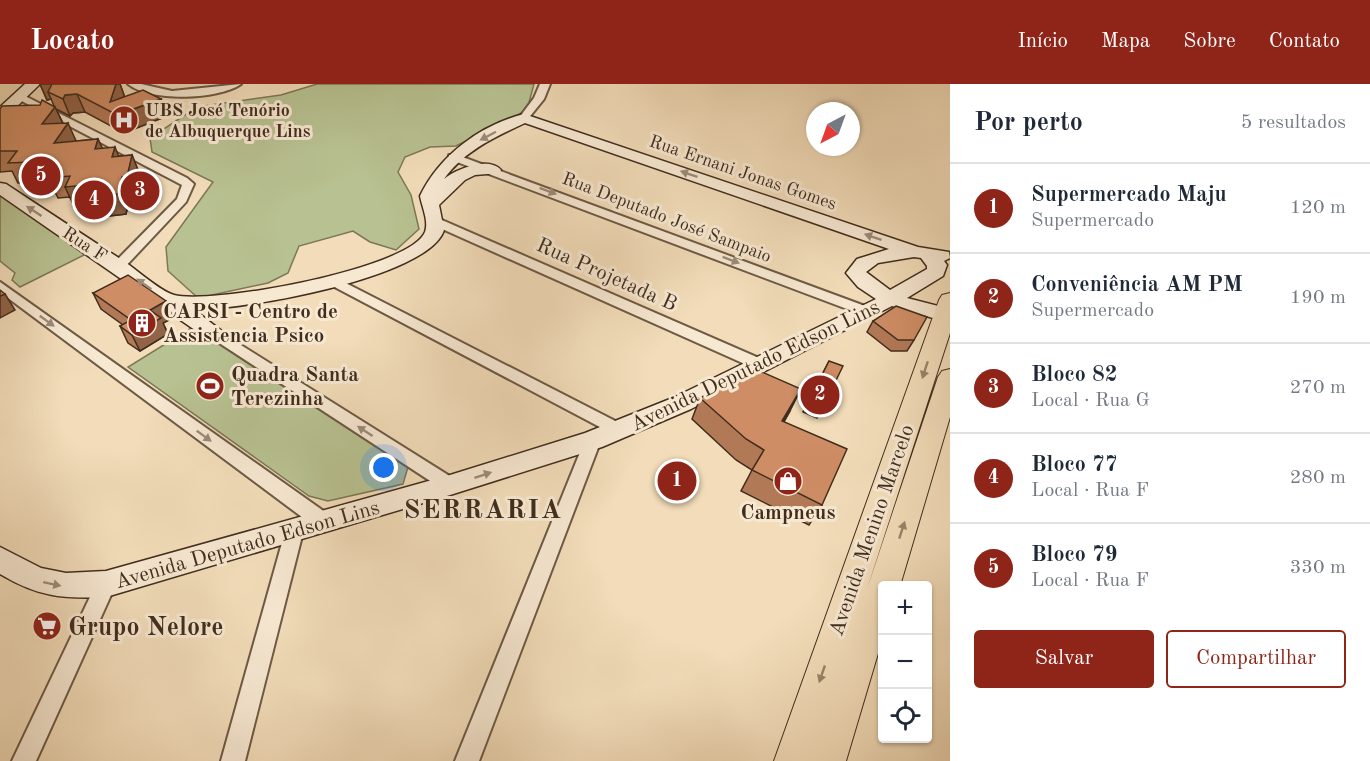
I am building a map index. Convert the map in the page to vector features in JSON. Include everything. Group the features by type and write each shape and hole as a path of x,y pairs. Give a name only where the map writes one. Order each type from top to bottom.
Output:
{"main road":[{"name":"Avenida Menino Marcelo","path":"792,761 948,310"},
{"name":"Avenida Menino Marcelo","path":"885,581 950,377"},
{"name":"Avenida Menino Marcelo","path":"828,761 878,603"}],"street":[{"path":"0,102 33,84"},
{"path":"133,84 154,93 174,95 236,84"},
{"path":"169,301 236,302 332,280 396,262 415,253 428,243 434,234 428,196 437,176 453,157 524,118 539,99 545,84"},
{"path":"0,115 20,90"},
{"path":"20,90 183,180 188,189 182,200 118,266"},
{"name":"Rua Ernani Jonas Gomes","path":"524,118 921,253 950,256"},
{"name":"Rua Deputado José Sampaio","path":"453,157 868,312"},
{"path":"432,213 465,172 476,169 493,171"},
{"name":"Rua F","path":"0,188 212,332"},
{"name":"Rua Projetada B","path":"432,213 762,365"},
{"path":"921,253 863,262 856,268 856,273 868,287 891,299 948,310"},
{"name":"Avenida Deputado Edson Lins","path":"0,559 36,580 66,586 106,584 325,523 592,440 683,404 891,299 936,272 937,266 921,253"},
{"path":"332,280 619,430"},
{"path":"0,286 325,523"},
{"path":"236,302 211,318 212,332 450,485"},
{"path":"467,761 592,440"},
{"path":"233,761 294,532"},
{"path":"24,761 106,584"}],"green space":[{"path":"317,84 534,84 527,110 456,146 430,147 405,157 398,172 411,195 419,229 396,250 370,242 353,231 299,246 288,273 268,283 198,298 168,271 166,247 213,182 152,152 150,138 197,107 281,95"},
{"path":"0,195 88,253 20,287 12,280 15,273 0,261"},
{"path":"196,325 408,467 403,484 328,501 309,496 128,367"}],"building":[{"path":"52,84 116,84 110,102 143,90 161,99 117,115 77,94 65,95 63,99 48,92"},
{"path":"42,100 55,107 42,124 68,123 54,143 98,139 95,149 115,147 112,157 132,155 127,177 122,177 118,194 83,197 87,185 65,187 70,176 48,178 56,161 8,163 17,151 0,151 0,109 2,106 40,105"},
{"path":"128,275 166,301 150,310 161,318 132,335 120,326 131,320 93,293"},
{"path":"896,306 927,317 914,340 898,340 873,321"},
{"path":"829,361 843,366 823,407 809,401"},
{"path":"755,369 801,389 782,421 847,449 822,505 752,470 764,450 746,439 700,398"}],"place":[{"name":"UBS José Tenório de Albuquerque Lins","path":"124,120"},
{"name":"Bloco 79","path":"41,176"},
{"name":"Bloco 82","path":"140,191"},
{"name":"Bloco 77","path":"94,200"},
{"name":"CAPSI - Centro de Assistencia Psico","path":"142,323"},
{"name":"Quadra Santa Terezinha","path":"210,386"},
{"name":"Conveniência AM PM","path":"820,395"},
{"name":"Supermercado Maju","path":"677,481"},
{"name":"Campneus","path":"788,481"},
{"name":"Grupo Nelore","path":"47,626"}],"district":[{"name":"SERRARIA","path":"483,509"}]}
